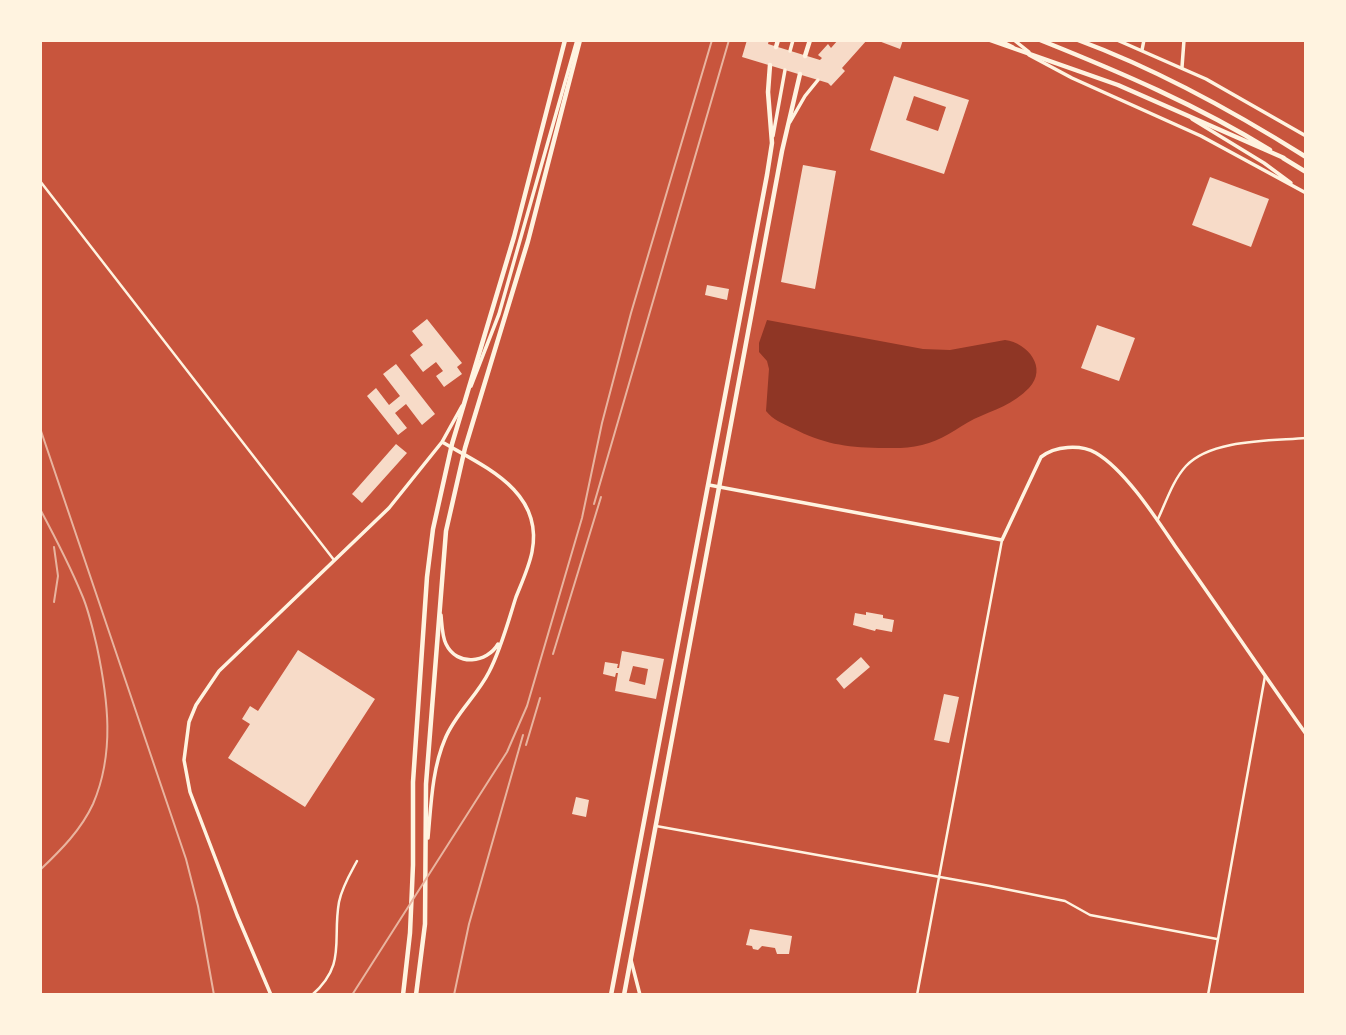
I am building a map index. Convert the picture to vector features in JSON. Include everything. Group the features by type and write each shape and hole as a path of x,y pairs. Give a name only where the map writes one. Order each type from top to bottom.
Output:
{"main road":[{"path":"403,995 410,933 413,782 427,577 433,529 452,444 514,237 565,40"},
{"path":"271,995 190,792 184,760 196,705 219,671 389,508 442,442 464,401 489,342 578,40"},
{"path":"416,995 425,924 426,784 446,531 465,448 524,253 578,40"},
{"path":"775,47 778,40"},
{"path":"790,51 793,40"},
{"path":"805,55 810,40"},
{"path":"990,40 1118,85 1284,158"},
{"path":"999,40 1201,136 1304,192"},
{"path":"1014,40 1043,63"},
{"path":"1040,40 1155,87 1224,122 1306,172"},
{"path":"1078,40 1182,85 1306,156"},
{"path":"1117,40 1182,67 1235,94 1306,136"},
{"path":"1142,50 1144,40"},
{"path":"1182,67 1184,40"},
{"path":"770,65 768,92 772,143"},
{"path":"611,995 785,70"},
{"path":"624,995 786,129 800,74"},
{"path":"786,129 805,96 818,80"},
{"path":"1187,117 1264,163 1304,192"},
{"path":"427,840 434,783 445,738 489,672 532,551 531,520 518,493 506,480 442,442"},
{"path":"709,485 1002,540 1041,457 1051,451 1071,447 1087,449 1099,455 1132,489 1157,521 1306,734"},
{"path":"440,585 443,633 446,644 456,655 470,660 485,657 497,648 503,633"},
{"path":"631,960 640,995"}],"street":[{"path":"40,181 334,560"},
{"path":"1157,521 1184,467 1198,456 1224,446 1306,438"},
{"path":"917,995 1002,540"},
{"path":"1208,995 1265,676"},
{"path":"656,826 1065,901 1090,915 1217,939"},
{"path":"312,995 326,982 335,967 339,902 357,860"}],"shaded area":[{"path":"767,320 923,349 950,350 1005,340 1028,351 1036,365 1036,372 1029,388 1017,398 929,443 895,448 834,444 792,428 766,411 769,369 767,361 759,352 759,343"}],"building":[{"path":"747,40 769,40 768,44 820,60 822,58 818,55 828,44 831,48 838,40 867,40 842,68 845,71 831,86 742,57"},
{"path":"876,40 903,40 900,49"},
{"path":"894,76 969,100 944,174 870,150","holes":["914,96 946,107 938,131 906,120"]},
{"path":"803,165 836,171 815,289 781,282"},
{"path":"1210,177 1269,199 1251,247 1192,225"},
{"path":"707,285 729,289 727,300 705,295"},
{"path":"427,319 462,363 457,367 462,374 444,387 436,376 443,371 436,362 423,372 410,355 423,345 412,331"},
{"path":"1097,325 1135,338 1119,381 1081,368"},
{"path":"396,364 435,414 422,425 406,404 395,413 407,428 398,435 367,396 376,388 389,405 400,396 383,374"},
{"path":"396,444 407,453 362,503 352,494"},
{"path":"866,612 894,620 892,632 853,625 855,613 866,615"},
{"path":"298,650 375,699 305,807 228,758 250,724 242,719 250,706 258,711"},
{"path":"622,651 664,659 656,699 615,691 618,673 615,677 603,674 605,662 618,664 619,668","holes":["633,666 648,669 645,685 629,681"]},
{"path":"861,657 870,667 844,689 836,679"},
{"path":"944,694 959,697 949,743 934,740"},
{"path":"576,797 589,800 586,817 572,814"},
{"path":"750,929 792,936 789,954 777,954 775,948 762,946 758,950 746,945"}],"railway":[{"path":"352,995 507,752 527,706 582,518 602,423 631,313 712,40"},
{"path":"594,504 729,40"},
{"path":"40,428 186,859 198,906 214,995"},
{"path":"553,654 601,497"},
{"path":"40,509 89,614 101,667 107,726 104,765 93,804 76,831 40,870"},
{"path":"54,547 58,576 54,602"},
{"path":"526,745 540,698"},
{"path":"454,995 469,924 523,735"}]}
